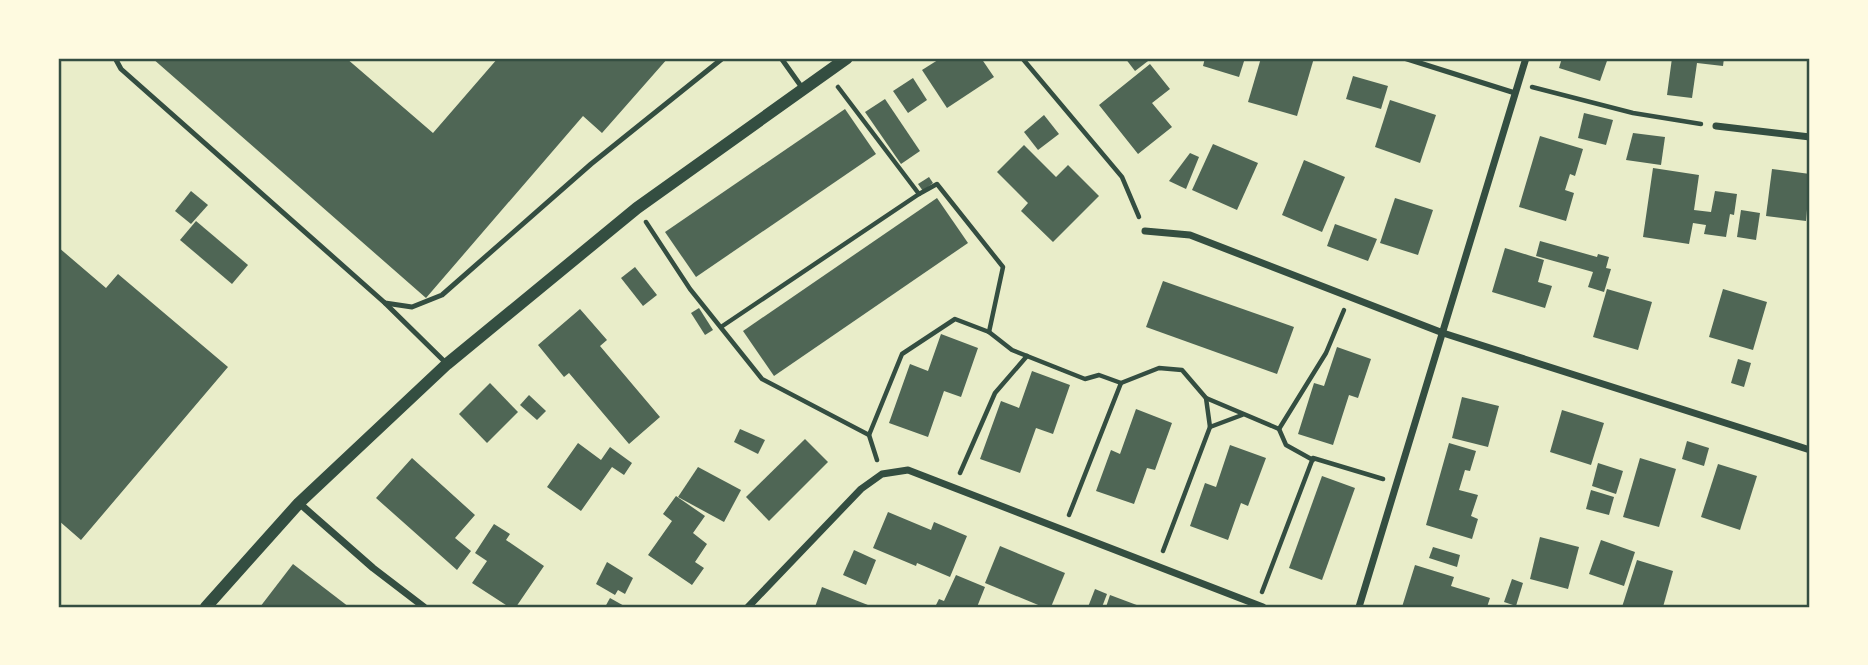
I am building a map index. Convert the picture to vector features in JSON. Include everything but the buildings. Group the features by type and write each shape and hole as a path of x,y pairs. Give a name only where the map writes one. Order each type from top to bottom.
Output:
{"street":[{"path":"205,607 299,503 447,364 637,208 846,58"},
{"path":"1359,607 1526,58"},
{"path":"1716,126 1810,137"},
{"path":"1145,231 1190,235 1443,333 1810,450"},
{"path":"748,607 861,489 882,474 908,470 1260,606"},
{"path":"299,503 373,568 424,607"}],"lane":[{"path":"116,58 121,69 385,303 447,364"},
{"path":"385,303 412,307 442,295 591,164 723,58"},
{"path":"781,58 803,89"},
{"path":"1404,58 1515,93"}],"path":[{"path":"1022,58 1122,177 1145,231"},
{"path":"827,72 919,194"},
{"path":"1518,84 1633,113 1716,126"},
{"path":"721,327 937,184 1003,267 989,332"},
{"path":"637,208 690,289 762,379 869,435"},
{"path":"1279,429 1326,353 1350,297"},
{"path":"882,474 869,435 902,354 955,319 989,332 1012,350 1085,379 1099,375 1121,383 1159,368 1182,370 1206,397 1279,429 1286,445 1312,460 1397,483"},
{"path":"954,487 995,393 1027,356"},
{"path":"1063,530 1121,383"},
{"path":"1157,567 1210,427 1206,397"},
{"path":"1210,427 1242,415"},
{"path":"1260,606 1312,460"}]}
